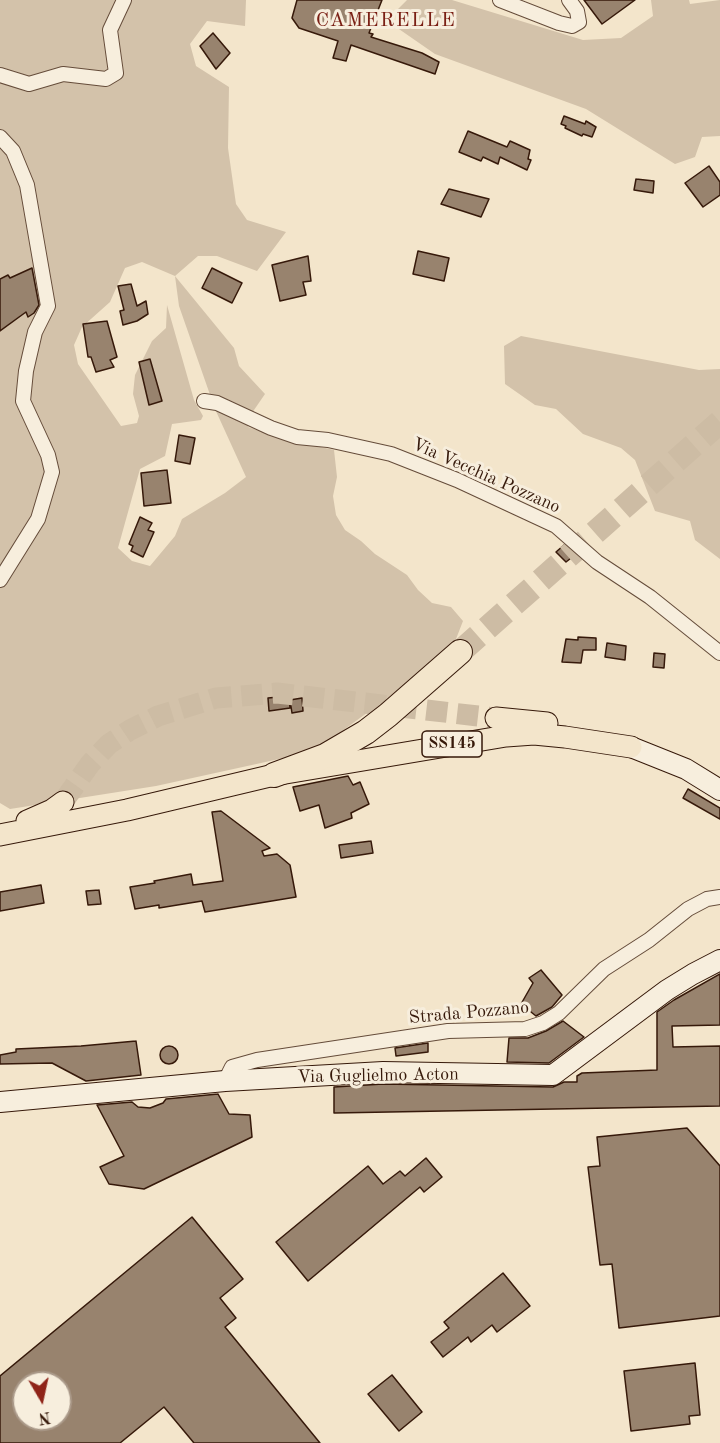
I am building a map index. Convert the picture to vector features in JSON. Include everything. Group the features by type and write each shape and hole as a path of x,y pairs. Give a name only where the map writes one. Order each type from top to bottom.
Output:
{"highway":[{"path":"274,775 324,756 366,732 460,652"}],"main road":[{"name":"SS145","path":"496,718 559,725 631,747"},
{"name":"SS145","path":"0,834 127,810 274,775 506,735 534,734 631,747"},
{"name":"SS145","path":"0,834 52,810 63,802"}],"street":[{"path":"0,75 29,84 63,74 106,79 116,73 110,30 124,0"},
{"path":"500,0 572,26 579,22 577,11 569,0"},
{"path":"0,136 13,151 27,185 48,306 35,332 26,371 23,401 48,455 52,472 38,519 0,580"},
{"name":"Via Vecchia Pozzano","path":"204,401 217,403 271,428 297,437 328,440 391,454 457,480 556,526 597,562 650,597 720,652"},
{"name":"SS145","path":"631,747 686,769 720,790"},
{"name":"Strada Pozzano","path":"225,1081 232,1067 257,1060 436,1032 525,1029 543,1023 559,1013 604,969 649,940 688,909 707,899 720,897"},
{"name":"Via Guglielmo Acton","path":"0,1102 225,1081 383,1071 553,1075 667,990 720,960"}],"shaded area":[{"path":"0,0 246,0 245,26 207,21 190,44 196,66 229,87 228,148 236,204 247,220 286,232 257,271 217,256 198,256 175,276 234,348 239,366 265,394 254,410 248,427 280,438 334,450 337,477 333,496 336,515 345,530 375,554 407,575 432,603 451,607 463,621 456,639 401,688 334,737 302,754 156,786 10,809 0,803","holes":["142,262 175,276 179,306 215,409 246,477 225,493 182,519 175,536 150,566 132,561 118,548 140,469 165,456 172,424 201,420 203,416 194,400 167,305 166,328 152,341 135,375 133,394 139,416 137,423 121,426 78,364 74,345 82,327 110,302 125,268"]},
{"path":"407,0 452,0 583,40 621,38 653,16 651,0 689,0 690,4 720,0 720,136 702,137 695,157 675,164 586,109 435,54 396,27 398,9"},
{"path":"521,336 699,370 720,369 720,559 695,540 690,521 655,511 635,460 621,448 583,434 556,409 535,405 505,384 504,346"}],"building":[{"path":"297,0 382,0 369,33 373,34 371,37 422,53 439,62 435,74 351,45 346,61 333,58 338,41 299,28 292,18"},
{"path":"584,0 635,0 602,24"},
{"path":"213,33 230,53 216,69 200,46"},
{"path":"564,116 585,124 586,121 596,127 592,137 583,134 582,136 565,128 566,126 561,124"},
{"path":"468,131 507,147 510,141 530,150 528,159 531,160 527,170 500,157 498,164 483,157 481,161 459,152"},
{"path":"709,166 720,182 720,195 703,207 685,183"},
{"path":"636,179 654,181 653,193 634,190"},
{"path":"449,189 489,199 481,217 441,204"},
{"path":"418,251 449,258 444,281 413,274"},
{"path":"308,256 311,281 303,282 306,295 280,301 272,265"},
{"path":"32,268 39,305 28,317 26,312 0,331 0,279 8,275 10,278"},
{"path":"212,268 242,283 232,303 202,288"},
{"path":"131,284 137,306 146,301 148,314 137,321 123,325 120,311 124,310 118,286"},
{"path":"107,321 117,357 110,360 114,367 96,372 91,357 88,357 83,324"},
{"path":"150,359 162,401 149,405 139,362"},
{"path":"179,435 195,438 190,464 175,461"},
{"path":"167,470 171,503 144,506 141,473"},
{"path":"140,517 152,523 148,530 154,532 143,557 131,551 133,546 129,544"},
{"path":"564,545 575,555 566,562 556,552"},
{"path":"578,637 596,638 596,650 583,650 581,663 562,662 566,639 578,640"},
{"path":"607,643 626,646 625,660 605,657"},
{"path":"654,653 665,654 664,668 653,667"},
{"path":"289,696 290,708 269,711 268,698"},
{"path":"302,698 303,711 292,713 290,700"},
{"path":"348,776 353,785 360,782 369,804 351,813 352,818 325,828 319,805 300,811 293,787"},
{"path":"688,789 720,808 720,819 683,798"},
{"path":"221,811 270,848 262,851 264,856 277,854 290,865 296,897 205,912 202,901 159,908 159,905 135,909 130,887 191,874 193,885 223,881 212,812"},
{"path":"371,841 373,853 341,858 339,845"},
{"path":"41,885 44,903 0,911 0,892"},
{"path":"99,890 101,904 88,905 86,891"},
{"path":"541,970 562,995 552,1007 536,1016 521,1004 533,983 529,978"},
{"path":"720,974 720,1025 672,1026 673,1047 720,1046 720,1106 334,1113 334,1087 383,1084 553,1087 564,1082 577,1082 577,1076 582,1073 657,1070 657,1012"},
{"path":"563,1021 584,1037 549,1063 507,1062 509,1038 528,1038"},
{"path":"136,1041 141,1075 86,1081 52,1063 0,1064 0,1055 16,1052 16,1049"},
{"path":"428,1043 428,1052 396,1056 395,1048"},
{"path":"169,1046 175,1049 178,1055 175,1061 169,1064 163,1061 160,1055 163,1049"},
{"path":"218,1094 229,1114 250,1115 252,1137 144,1189 109,1184 100,1167 124,1156 97,1105 132,1102 138,1107 150,1108 163,1103 166,1099"},
{"path":"687,1128 720,1166 720,1316 619,1328 612,1264 600,1265 588,1167 600,1166 597,1137"},
{"path":"426,1158 442,1177 424,1192 420,1187 308,1281 276,1242 368,1166 383,1184 400,1171 405,1176"},
{"path":"192,1217 243,1279 220,1298 236,1318 225,1327 320,1443 194,1443 164,1407 120,1443 0,1443 0,1376"},
{"path":"503,1273 530,1306 497,1332 492,1325 471,1342 468,1337 443,1357 431,1342 449,1328 444,1322"},
{"path":"695,1363 700,1415 689,1416 690,1424 631,1431 624,1371"},
{"path":"392,1375 422,1412 399,1431 368,1394"}],"tunnel":[{"path":"460,652 720,422"},
{"path":"63,802 90,764 109,744 158,716 216,698 277,693 496,718"}],"district":[{"name":"CAMERELLE","path":"386,21"}]}
